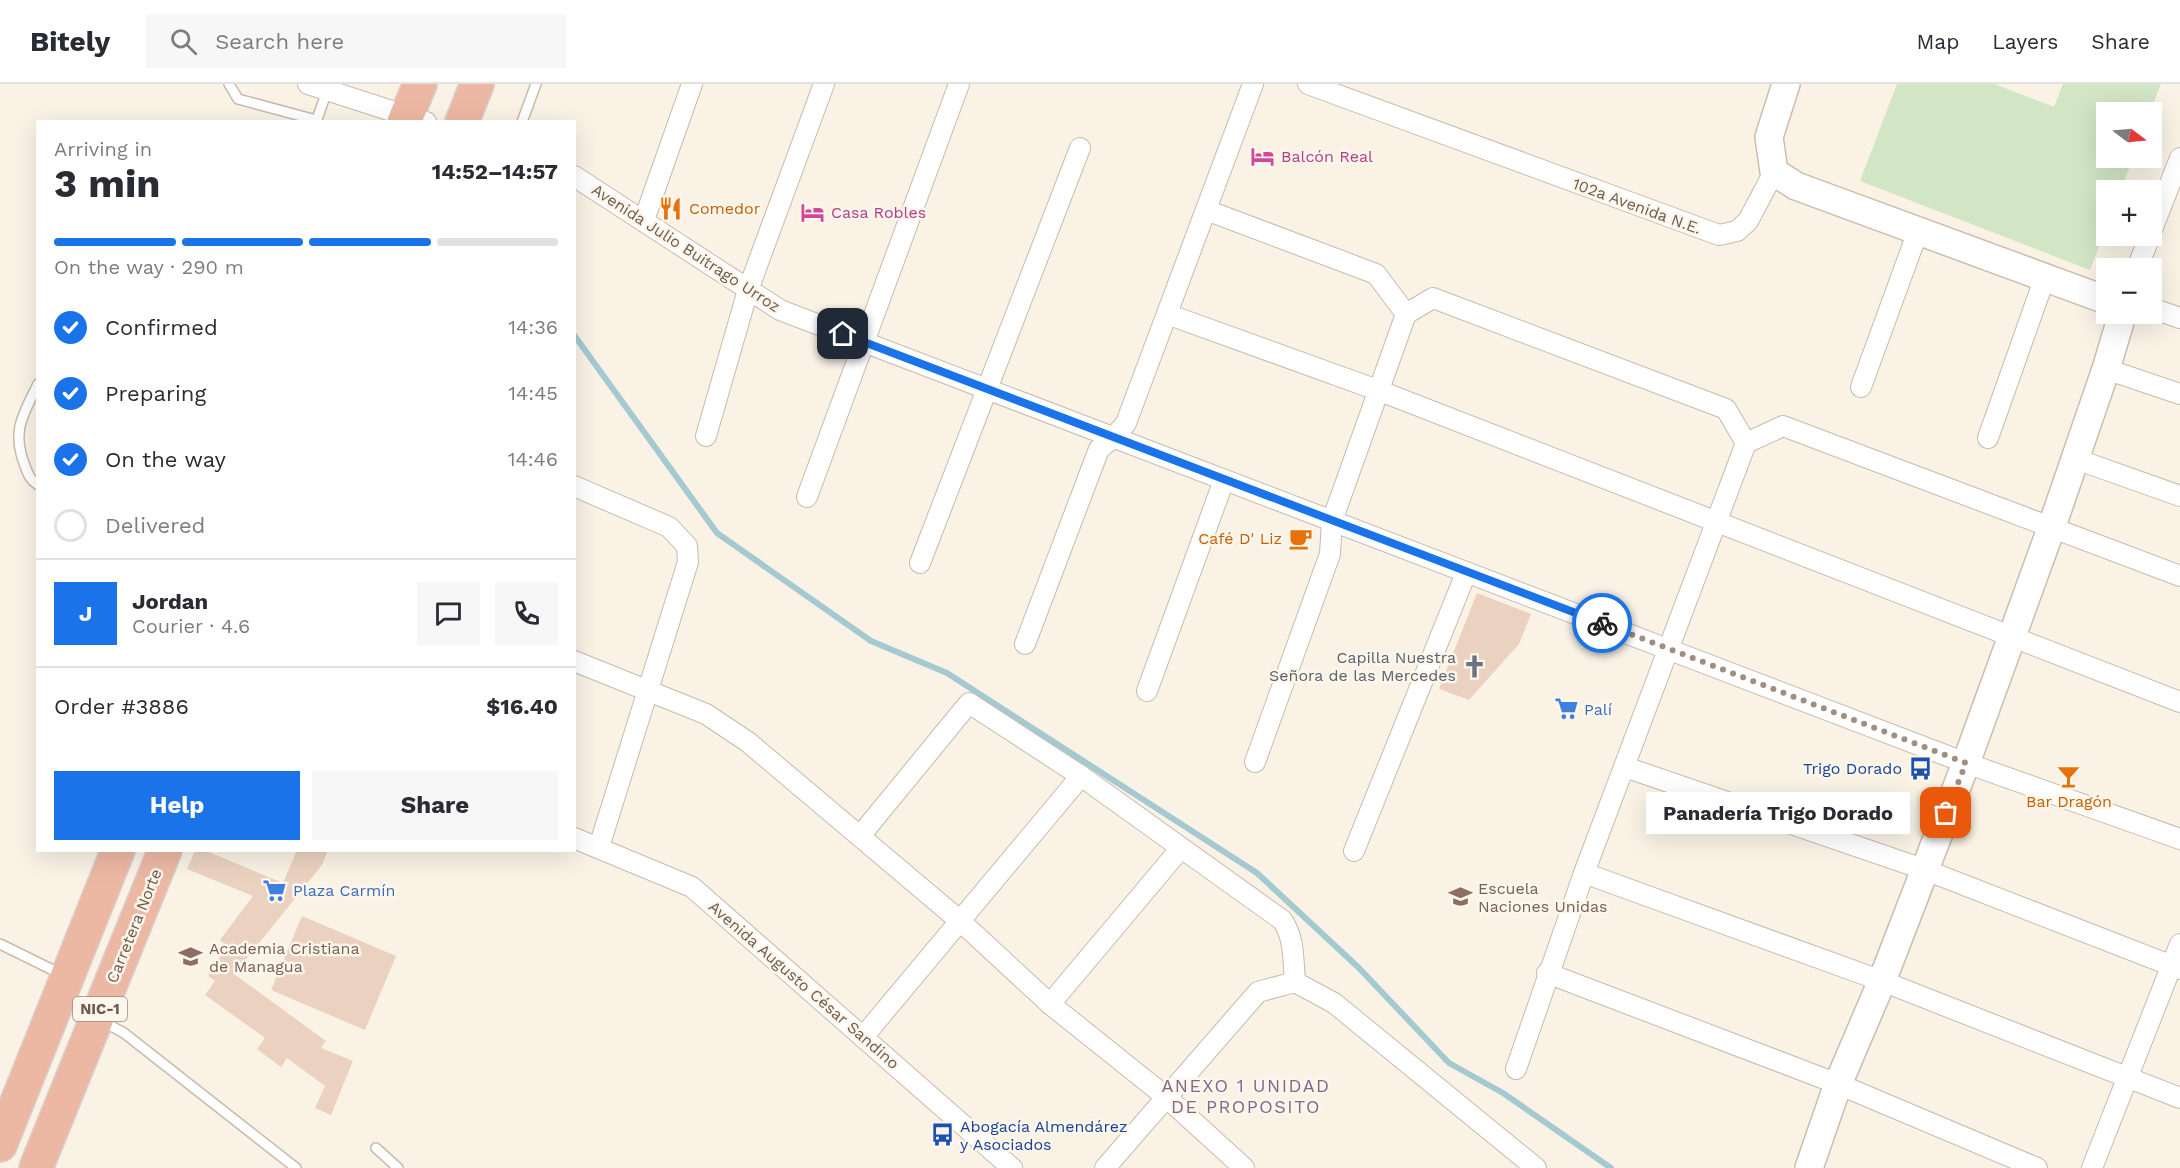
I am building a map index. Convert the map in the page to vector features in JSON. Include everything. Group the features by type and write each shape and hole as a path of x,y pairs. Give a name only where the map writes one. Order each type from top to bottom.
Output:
{"highway":[{"path":"412,120 420,84"},
{"path":"463,120 477,84"},
{"path":"484,84 482,103 486,120"},
{"name":"NIC-1","path":"4,1135 65,976 117,852"},
{"name":"Carretera Norte","path":"36,1168 164,852"},
{"path":"4,1135 39,1075 66,1013 80,1012 97,1018"}],"street":[{"path":"308,84 412,120"},
{"path":"644,220 692,84"},
{"path":"706,436 748,290 824,84"},
{"path":"807,497 959,84"},
{"path":"1025,644 1099,449 1126,423 1253,84"},
{"name":"102a Avenida N.E.","path":"1308,84 1719,235 1737,231 1748,220 1774,172"},
{"path":"1786,84 1770,137 1774,172 1796,186 2096,296"},
{"path":"920,563 1080,148"},
{"path":"2162,204 2180,158"},
{"name":"Avenida Julio Buitrago Urroz","path":"576,177 780,310 1466,573 1670,648 1966,763 2180,839"},
{"path":"1206,210 1376,274 1406,314"},
{"path":"1861,387 1918,231"},
{"path":"1988,438 2045,277"},
{"path":"1255,762 1330,554 1332,521 1406,314 1433,297 1726,409 1746,443"},
{"path":"2162,312 2180,318"},
{"path":"1167,314 1380,391 2180,702"},
{"path":"1809,1168 1838,1084 1882,981 1923,869 1966,763 2010,636 2052,526 2119,324"},
{"path":"2106,369 2180,394"},
{"path":"1516,1069 1547,974 1584,873 1746,443 1783,426 2180,576"},
{"path":"2073,458 2180,496"},
{"path":"1147,691 1224,480"},
{"path":"576,487 669,527 687,546 688,562 599,847"},
{"path":"1354,851 1466,573"},
{"path":"576,662 706,714 748,742 959,920 1050,1004 1165,1096 1244,1168"},
{"path":"860,836 969,704 1081,776 1282,920 1289,929 1293,948 1294,982"},
{"path":"1625,767 1923,869 2176,968"},
{"path":"863,1037 1081,776"},
{"name":"Avenida Augusto César Sandino","path":"576,839 692,887 863,1037 990,1161 1012,1168"},
{"path":"1050,1004 1181,848"},
{"path":"1584,873 1882,981 2180,1098"},
{"path":"2092,1168 2176,968 2180,944"},
{"path":"1547,974 1838,1084 2037,1168"},
{"path":"1105,1168 1165,1096 1258,992 1294,982 1334,1004 1536,1168"}],"lane":[{"path":"229,84 233,95 238,99 312,120"},
{"path":"523,120 536,84"},
{"path":"316,120 327,91"},
{"path":"36,388 17,428 18,448 31,480 36,484"},
{"path":"0,944 65,976"},
{"path":"97,1018 124,1033 296,1168"},
{"path":"376,1148 399,1168"}],"green space":[{"path":"1897,84 1994,84 2054,107 2063,84 2161,84 2154,102 2096,102 2096,168 2129,168 2125,180 2096,180 2096,246 2099,246 2090,270 1860,181"}],"building":[{"name":"Capilla Nuestra Señora de las Mercedes","path":"1477,593 1531,614 1519,644 1469,700 1439,689"},
{"path":"194,852 209,852 283,883 296,852 327,852 322,865 234,974 326,1041 321,1048 353,1061 331,1115 315,1108 325,1086 287,1058 281,1067 257,1049 265,1038 205,995 215,981 208,976 227,946 220,940 253,896 187,869"},
{"path":"302,916 396,956 365,1030 271,990"}],"waterway":[{"path":"576,338 717,533 871,641 947,673 1257,873 1359,968 1449,1063 1503,1093 1611,1168"}],"way so far":[{"path":"1602,623 1966,763 1946,813"}],"place":[{"name":"Balcón Real","path":"1263,156"},
{"name":"Comedor","path":"671,208"},
{"name":"Casa Robles","path":"813,212"},
{"name":"Café D' Liz","path":"1300,538"},
{"name":"Capilla Nuestra Señora de las Mercedes","path":"1474,666"},
{"name":"Palí","path":"1566,709"},
{"name":"Trigo Dorado","path":"1920,768"},
{"name":"Bar Dragón","path":"2069,776"},
{"name":"Panadería Trigo Dorado","path":"1946,813"},
{"name":"Plaza Carmín","path":"275,890"},
{"name":"Escuela Naciones Unidas","path":"1460,897"},
{"name":"Academia Cristiana de Managua","path":"191,957"},
{"name":"Abogacía Almendárez y Asociados","path":"942,1135"}],"district":[{"name":"ANEXO 1 UNIDAD DE PROPOSITO","path":"1246,1095"}],"route":[{"path":"843,334 1602,623"}]}
